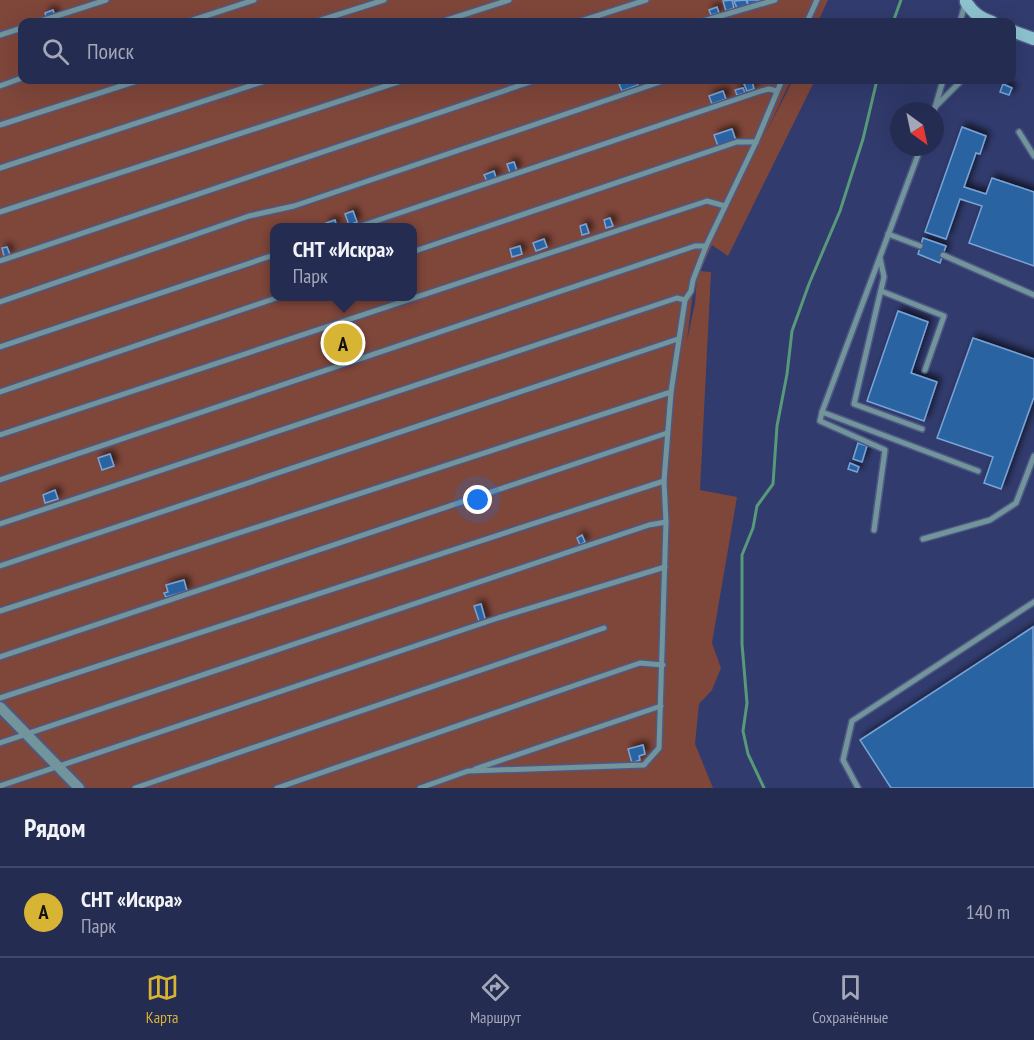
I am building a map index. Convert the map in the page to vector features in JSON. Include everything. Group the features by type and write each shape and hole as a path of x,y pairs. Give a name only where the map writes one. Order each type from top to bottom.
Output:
{"street":[{"path":"966,1 982,18"},
{"path":"1016,33 1034,39"},
{"path":"0,707 79,788"}],"lane":[{"path":"50,18 106,0"},
{"path":"199,18 254,0"},
{"path":"328,18 384,0"},
{"path":"453,18 508,0"},
{"path":"590,18 646,0"},
{"path":"714,18 775,0"},
{"path":"809,18 817,0"},
{"path":"961,18 966,1"},
{"path":"0,35 18,29"},
{"path":"0,86 18,79"},
{"path":"0,125 128,84"},
{"path":"0,168 256,84"},
{"path":"0,212 392,84"},
{"path":"0,261 524,84"},
{"path":"0,302 249,216 294,206 654,84"},
{"path":"468,771 644,765 659,748 666,522 664,481 671,392 685,300 691,291 706,246 756,142 780,84"},
{"path":"937,102 942,84"},
{"path":"942,102 958,84"},
{"path":"370,223 760,91 777,91"},
{"path":"1019,132 1034,156"},
{"path":"417,250 737,142 756,142"},
{"path":"874,530 885,450 820,421 918,156"},
{"path":"417,297 706,201 725,206"},
{"path":"888,234 920,246"},
{"path":"0,480 695,246 706,246"},
{"path":"943,255 1034,295"},
{"path":"0,347 270,256"},
{"path":"880,256 884,277 854,404 922,429"},
{"path":"881,291 945,316 925,370"},
{"path":"0,524 677,298 685,300"},
{"path":"0,392 270,301"},
{"path":"0,435 404,301"},
{"path":"0,566 678,339"},
{"path":"0,611 671,392"},
{"path":"822,412 978,471"},
{"path":"0,657 667,433"},
{"path":"923,538 990,520 1016,503 1034,456"},
{"path":"0,698 664,481"},
{"path":"0,743 649,525 666,522"},
{"path":"0,786 456,632 665,567"},
{"path":"858,788 843,760 852,721 1034,602"},
{"path":"135,788 604,628"},
{"path":"277,788 640,663 663,665"},
{"path":"420,788 661,706"}],"shaded area":[{"path":"0,0 828,0 820,18 18,18 18,84 789,84 765,135 791,84 813,84 728,256 712,245 700,271 711,272 700,490 737,497 712,643 721,668 712,690 699,704 695,744 713,788 0,788","holes":["697,277 695,303 687,341 694,283"]}],"building":[{"path":"732,0 734,8 726,11 723,1"},
{"path":"746,0 748,5 737,8 734,1"},
{"path":"747,0 760,0 760,1 748,5"},
{"path":"717,7 719,13 711,15 709,10"},
{"path":"53,10 56,18 47,18 45,13"},
{"path":"619,84 638,84 638,85 622,91"},
{"path":"744,84 753,84 754,89 747,91"},
{"path":"1003,84 1012,88 1009,95 1000,92"},
{"path":"743,88 745,93 737,95 735,90"},
{"path":"723,91 726,99 712,104 709,96"},
{"path":"962,127 986,136 980,154 976,153 964,187 986,194 992,178 1034,192 1034,266 969,243 982,206 960,199 946,239 925,232"},
{"path":"732,129 736,141 718,146 714,135"},
{"path":"514,162 517,171 510,173 507,164"},
{"path":"494,171 496,178 487,181 484,175"},
{"path":"353,211 357,222 348,223 345,214"},
{"path":"610,218 613,226 606,228 604,220"},
{"path":"586,224 589,233 582,235 580,226"},
{"path":"923,238 946,246 940,263 918,254"},
{"path":"544,239 547,247 536,251 533,243"},
{"path":"520,246 522,254 512,257 510,249"},
{"path":"7,247 10,255 4,256 2,248"},
{"path":"898,311 928,322 911,373 937,382 924,421 867,401"},
{"path":"973,338 1034,359 1034,397 1001,489 984,483 993,457 937,438"},
{"path":"858,443 867,446 862,462 853,459"},
{"path":"110,454 114,466 102,470 98,458"},
{"path":"850,463 859,467 857,472 848,469"},
{"path":"55,490 58,499 45,503 43,495"},
{"path":"582,535 585,542 580,545 577,538"},
{"path":"184,580 187,591 166,597 164,593 168,592 166,585"},
{"path":"481,604 486,622 480,624 474,606"},
{"path":"1033,627 1034,788 891,788 860,740"},
{"path":"643,745 645,754 639,756 640,760 632,763 628,749"}],"waterway":[{"path":"894,18 901,0"},
{"path":"764,788 748,754 743,731 747,703 742,644 742,555 753,528 757,506 773,484 777,426 792,331 840,211 863,139 876,84"}],"place":[{"name":"СНТ «Искра»","path":"343,343"}]}
